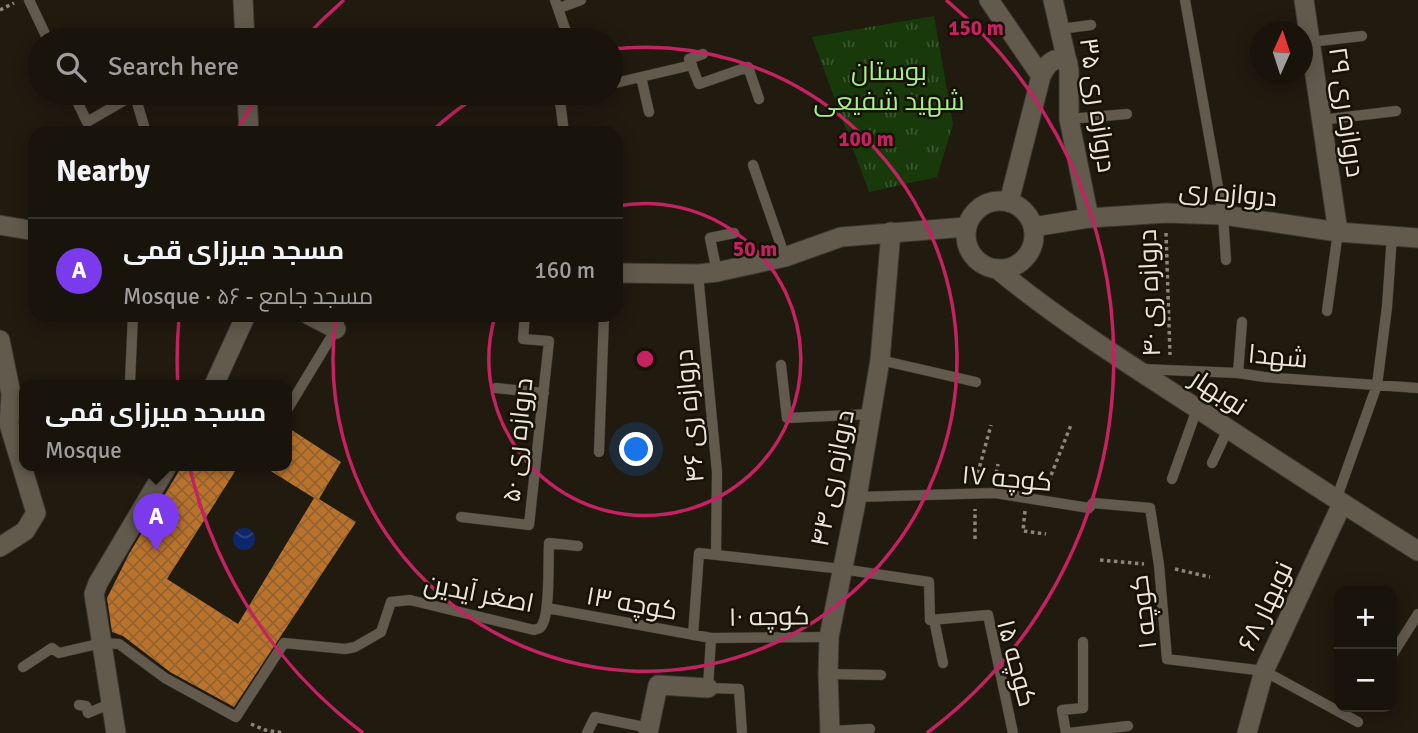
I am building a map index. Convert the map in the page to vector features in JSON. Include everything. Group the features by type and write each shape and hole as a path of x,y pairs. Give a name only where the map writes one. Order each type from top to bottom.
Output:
{"street":[{"path":"243,0 244,28"},
{"path":"989,0 1041,76"},
{"name":"دروازه ری ۳۵","path":"1053,0 1068,63 1069,119 1089,218"},
{"name":"دروازه ری ۲۹","path":"1304,0 1307,21"},
{"path":"1009,202 1041,76 1053,60 1062,59 1068,63"},
{"name":"دروازه ری ۲۹","path":"1313,63 1338,232"},
{"path":"248,105 249,126"},
{"path":"995,201 1009,202 1020,207 1028,216 1033,227 1033,243 1026,258 1013,267 997,270 982,265 972,255 966,242 966,227 972,214 982,206 995,201"},
{"name":"دروازه ری","path":"1033,227 1089,218 1166,213 1223,215 1338,232 1418,238"},
{"path":"0,225 28,230"},
{"path":"623,273 707,273 785,257 841,237 966,227"},
{"name":"دروازه ری ۴۴","path":"830,732 829,637 872,414 880,360 891,232"},
{"name":"نوبهار","path":"997,270 1135,369 1418,551"},
{"path":"216,380 243,322"},
{"path":"0,340 9,424 19,457"},
{"path":"0,547 25,531 36,513 23,471"},
{"path":"116,733 94,594 164,471"},
{"name":"نوبهار ۶۸","path":"1247,733 1264,671 1339,502"},
{"path":"648,730 658,685 708,688"}],"lane":[{"path":"29,0 42,28"},
{"path":"565,28 557,4 581,0"},
{"path":"1185,0 1223,215 1226,260"},
{"path":"1060,29 1091,25"},
{"path":"1313,42 1362,36"},
{"path":"704,54 690,59 699,84 748,67 759,99"},
{"path":"623,81 692,65"},
{"path":"641,77 649,112"},
{"path":"79,105 87,121 116,105"},
{"path":"138,105 144,126"},
{"path":"560,105 563,126"},
{"path":"1321,120 1396,111"},
{"path":"1069,119 1127,114"},
{"path":"753,165 785,257"},
{"path":"1327,311 1338,232"},
{"name":"دروازه ری ۴۶","path":"716,554 717,472 707,273 710,238 734,233"},
{"path":"1339,502 1377,385 1387,307 1392,235"},
{"path":"130,380 133,322"},
{"path":"292,402 339,322"},
{"name":"دروازه ری ۵۰","path":"461,517 529,525 549,341 523,339 524,322"},
{"path":"600,452 604,322"},
{"path":"1238,373 1242,322"},
{"path":"880,360 976,382"},
{"path":"781,365 787,418 872,414"},
{"name":"شهدا","path":"1135,369 1238,373 1418,388"},
{"path":"496,388 544,393"},
{"path":"1172,480 1198,409"},
{"path":"1212,463 1228,429"},
{"name":"کوچه ۱۷","path":"857,497 995,493 1089,508 1093,503 1150,509"},
{"name":"کوچه ۱","path":"1150,509 1167,659 1264,671"},
{"name":"اصغر آیدین","path":"236,717 284,643 345,649 355,647 381,632 391,601 410,600 534,630 539,628 543,625 547,608 549,542 578,546"},
{"path":"692,635 699,553 716,554 929,582 930,620 934,620 943,663"},
{"name":"کوچه ۱۳","path":"547,608 711,638"},
{"path":"1396,649 1418,614"},
{"name":"کوچه ۱۵","path":"934,620 988,615 1013,733"},
{"name":"کوچه ۱۰","path":"711,638 829,637"},
{"path":"711,638 708,688 739,689 743,733"},
{"path":"1083,642 1083,708 1062,710 1067,733 1128,726"},
{"path":"23,667 52,648 59,653 102,643 119,643 165,678 236,717"},
{"path":"1264,671 1358,722"},
{"path":"828,674 881,675"},
{"path":"79,705 86,706 88,713 112,704"},
{"path":"587,733 595,717 648,730"},
{"path":"830,732 870,729"}],"path":[{"path":"0,10 21,0"},
{"name":"دروازه ری ۴۰","path":"1166,213 1170,371"},
{"path":"975,538 974,486 991,425"},
{"path":"1042,500 1071,425"},
{"path":"1026,498 1023,531 1046,534"},
{"path":"1100,560 1158,565 1210,577"},
{"path":"236,717 265,732 284,733"}],"green space":[{"name":"بوستان شهید شفیعی","path":"934,16 953,124 937,177 869,192 812,37"}],"water":[{"path":"240,528 248,528 255,535 255,543 248,550 240,550 233,543 233,535"}],"building":[{"path":"292,430 341,462 319,499 356,522 234,707 170,672 123,636 112,632 107,598 129,554 179,471 235,471 167,579 238,624 314,498 271,471 292,471"}],"place":[{"name":"مسجد میرزای قمی","path":"156,551"}]}
